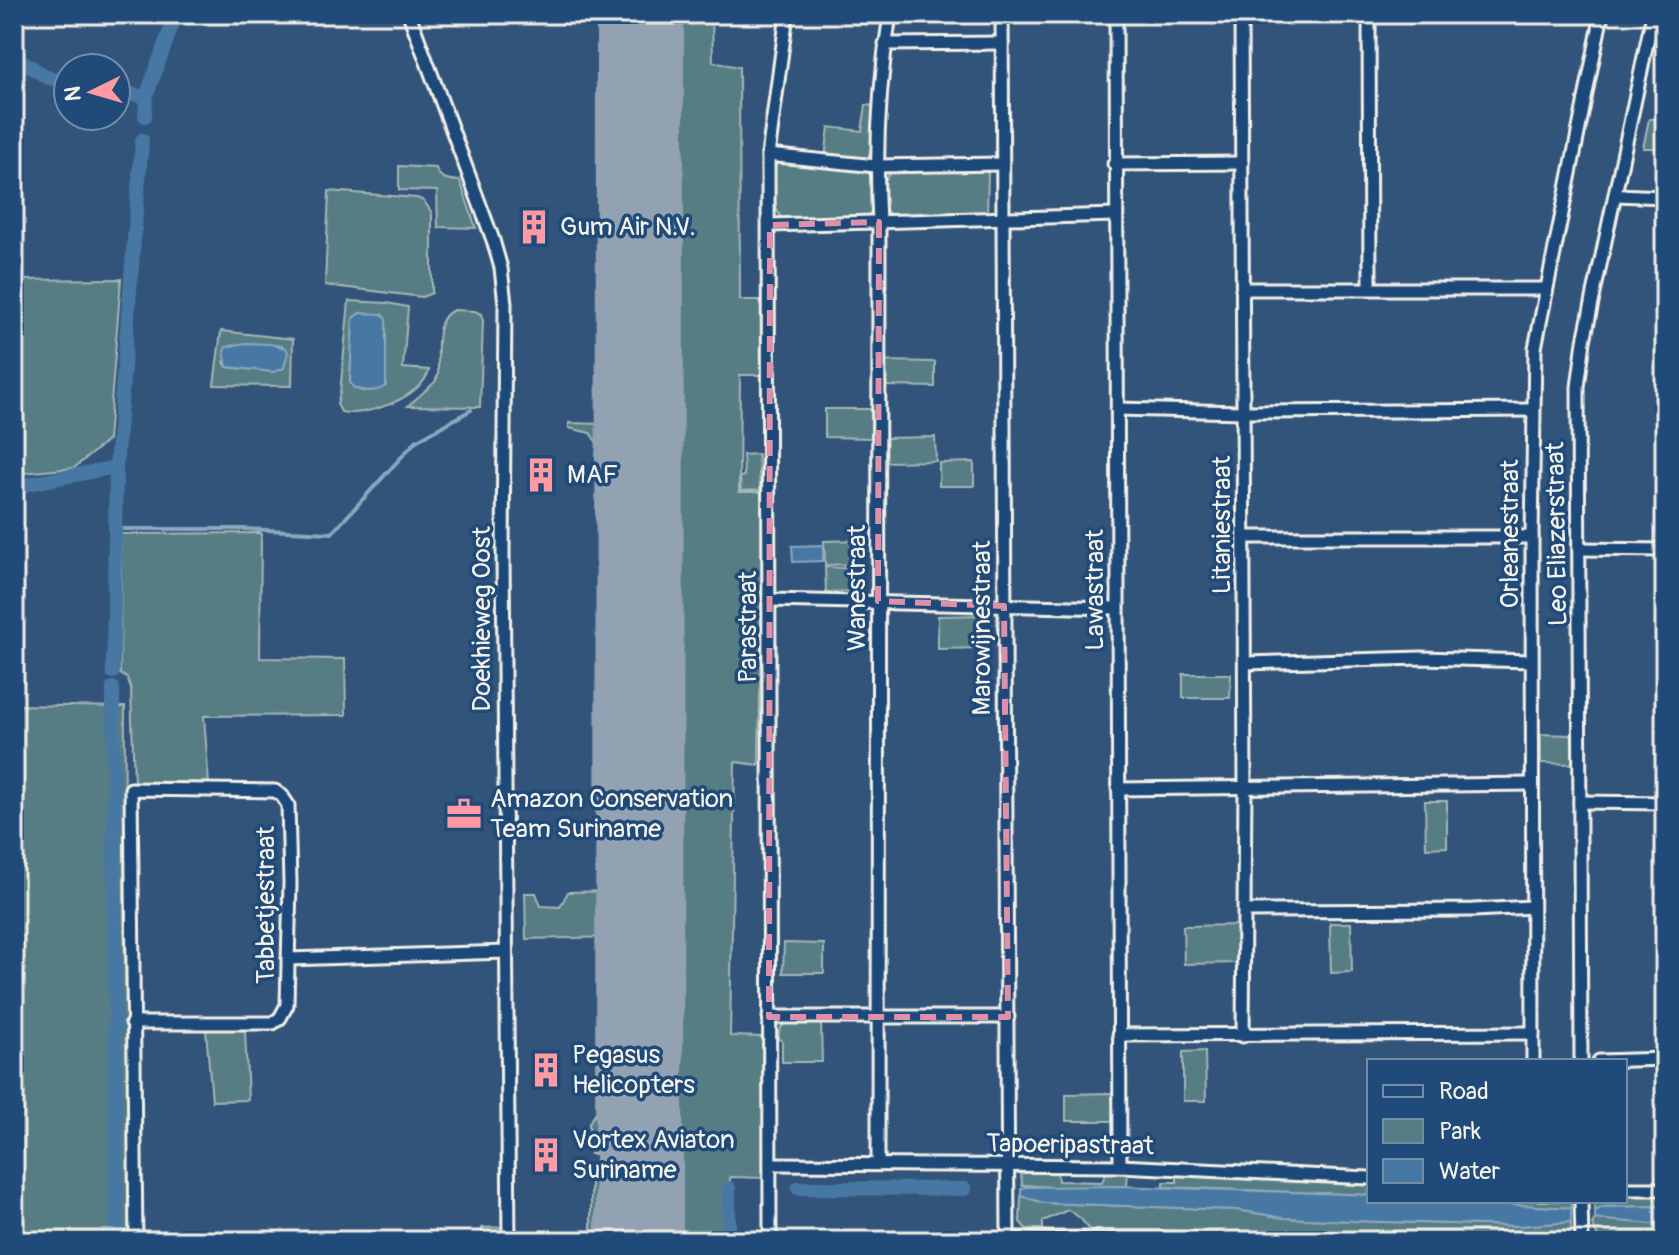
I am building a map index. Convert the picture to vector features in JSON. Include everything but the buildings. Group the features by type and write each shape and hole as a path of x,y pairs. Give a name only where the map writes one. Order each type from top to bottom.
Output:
{"street":[{"name":"Doekhieweg Oost","path":"409,14 493,240 501,268 505,304 503,554 509,1241"},
{"name":"Parastraat","path":"770,1241 768,155 787,14"},
{"name":"Wanestraat","path":"878,1164 879,222 876,166 890,14"},
{"name":"Marowijnestraat","path":"1002,14 1008,1240"},
{"name":"Lawastraat","path":"1116,14 1114,164 1120,1166"},
{"name":"Litaniestraat","path":"1241,14 1245,663 1243,1036"},
{"path":"1369,14 1370,287"},
{"name":"Orleanestraat","path":"1533,1059 1531,661 1535,348 1602,14"},
{"name":"Leo Eliazerstraat","path":"1581,1059 1578,387 1584,341 1653,14"},
{"path":"885,44 1002,43"},
{"path":"768,155 876,166 1002,164"},
{"path":"1114,164 1242,163"},
{"path":"1616,195 1665,197"},
{"path":"770,225 1115,215"},
{"path":"1242,289 1546,289"},
{"path":"1117,409 1243,412 1532,410"},
{"path":"1244,537 1532,537"},
{"path":"1580,549 1665,550"},
{"path":"770,600 1116,608"},
{"path":"1245,663 1421,658 1531,661"},
{"path":"1118,789 1532,784"},
{"name":"Tabbetjestraat","path":"131,789 275,791 282,796 288,805 288,959 287,1005 280,1018 273,1023 132,1023 131,789"},
{"path":"1580,802 1665,803"},
{"path":"1245,911 1532,907"},
{"path":"288,959 506,952"},
{"path":"769,1017 1008,1017"},
{"path":"132,1023 136,1241"},
{"path":"1119,1035 1533,1033"},
{"path":"1627,1060 1665,1059"},
{"name":"Tapoeripastraat","path":"770,1164 1120,1166 1367,1178"},
{"path":"1627,1189 1665,1189"},
{"path":"1581,1203 1582,1241"},
{"path":"1008,1240 1185,1241"}],"highlighted area":[{"path":"879,222 878,601 1004,606 1008,1017 769,1017 770,225"}],"green space":[{"path":"678,14 712,14 713,62 739,67 740,300 763,300 762,375 740,375 739,492 763,492 759,765 735,762 730,1036 764,1037 765,1178 730,1177 728,1241 674,1241"},
{"path":"866,105 874,106 872,145 868,158 825,157 829,127 862,131"},
{"path":"1649,119 1665,119 1665,148 1643,148"},
{"path":"784,160 868,172 874,195 867,218 783,219 776,208 774,166"},
{"path":"399,166 436,168 442,177 460,181 476,228 438,227 437,191 399,190"},
{"path":"902,170 988,172 987,216 894,218 885,209 884,183 889,174"},
{"path":"329,191 424,201 432,213 432,293 422,297 325,285"},
{"path":"121,279 108,440 74,468 14,474 14,280"},
{"path":"349,301 408,307 403,368 429,370 424,380 405,397 364,412 341,412 337,404","holes":["360,313 376,390 362,391 350,382 353,318"]},
{"path":"454,310 475,311 481,314 483,321 480,407 408,406 435,382 442,321"},
{"path":"221,331 293,339 292,386 214,385","holes":["245,343 282,346 274,372 227,367 224,362"]},
{"path":"884,361 935,362 935,387 884,386"},
{"path":"825,409 871,409 871,438 825,437"},
{"path":"569,423 602,424 617,437 615,460 596,459 597,443 590,433 569,428"},
{"path":"935,437 936,461 884,462 883,438"},
{"path":"758,454 760,490 741,491 743,455"},
{"path":"974,462 974,486 939,486 939,463"},
{"path":"597,475 618,475 617,519 596,519"},
{"path":"261,533 260,658 345,659 346,715 204,716 209,784 134,783 131,689 127,678 120,674 121,534"},
{"path":"860,540 861,564 825,565 824,541"},
{"path":"825,567 860,569 861,591 826,592"},
{"path":"983,615 984,648 938,649 938,616"},
{"path":"1183,674 1231,674 1230,698 1183,698"},
{"path":"14,705 125,707 124,912 131,1241 14,1241"},
{"path":"1541,734 1572,735 1572,764 1541,763"},
{"path":"1425,801 1447,801 1447,847 1426,848"},
{"path":"615,891 616,937 526,939 525,893 536,893 541,906 560,907 568,892"},
{"path":"1330,923 1351,923 1352,972 1331,973"},
{"path":"1238,925 1238,963 1184,964 1183,926"},
{"path":"784,943 824,944 824,973 783,973"},
{"path":"790,1022 821,1022 822,1062 782,1062 779,1033 782,1026"},
{"path":"245,1029 248,1100 212,1101 206,1030"},
{"path":"1205,1051 1206,1101 1183,1101 1183,1052"},
{"path":"619,1092 618,1154 590,1154 589,1123 606,1096"},
{"path":"1112,1093 1113,1121 1066,1121 1066,1094"},
{"path":"1057,1171 1058,1181 1102,1182 1106,1172 1128,1173 1127,1186 1068,1188 1022,1185 1021,1172"},
{"path":"1177,1174 1367,1183 1367,1195 1164,1187 1164,1182 1177,1182"},
{"path":"591,1175 619,1175 618,1241 591,1241"},
{"path":"1627,1195 1665,1195 1665,1206 1603,1207 1595,1211 1593,1203 1627,1203"},
{"path":"1021,1196 1044,1203 1237,1210 1285,1218 1518,1226 1571,1222 1571,1232 1562,1241 1375,1241 1159,1230 1090,1230 1068,1210 1043,1221 1043,1229 1026,1229 1020,1222"},
{"path":"1485,1203 1572,1203 1571,1208"},
{"path":"1595,1219 1665,1225 1665,1241 1604,1241 1598,1237 1592,1224"},
{"path":"504,1227 504,1241 482,1241 482,1228"}],"water":[{"path":"360,313 382,314 386,319 386,386 375,390 354,388 350,382 353,318"},
{"path":"245,343 286,348 284,368 274,372 227,367 226,347"},
{"path":"823,545 823,561 793,562 792,546"},
{"path":"1118,1186 1367,1195 1367,1203 1485,1203 1571,1208 1571,1222 1518,1226 1353,1221 1285,1218 1237,1210 1044,1203 1021,1196 1021,1189"},
{"path":"1665,1206 1665,1225 1595,1219 1595,1211 1603,1207"}],"waterway":[{"path":"132,94 146,97 176,14"},
{"path":"14,56 52,79"},
{"path":"145,116 146,97"},
{"path":"113,672 116,467 142,140"},
{"path":"115,529 332,533 416,441 471,410"},
{"path":"14,487 116,467"},
{"path":"113,688 117,1241"},
{"path":"729,1188 729,1241"},
{"path":"798,1188 965,1189"}],"taxiway":[{"path":"640,32 664,14"}],"runway":[{"path":"639,1241 640,14"}],"place":[{"name":"Gum Air N.V.","path":"534,227"},
{"name":"MAF","path":"541,475"},
{"name":"Amazon Conservation Team Suriname","path":"464,814"},
{"name":"Pegasus Helicopters","path":"546,1070"},
{"name":"Vortex Aviaton Suriname","path":"546,1155"}]}
